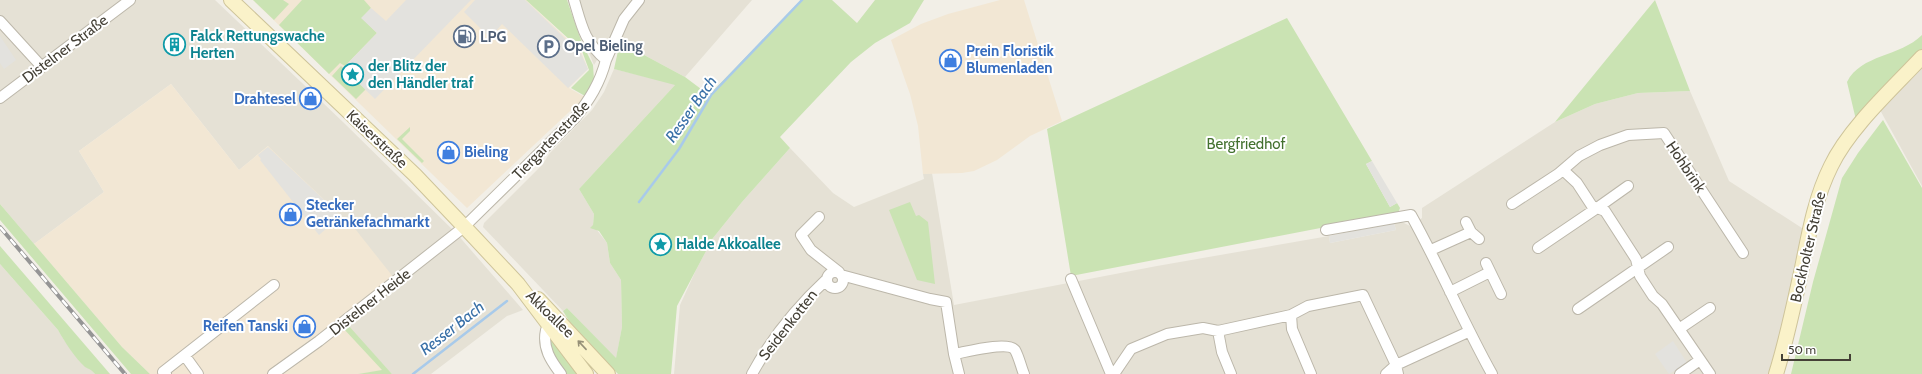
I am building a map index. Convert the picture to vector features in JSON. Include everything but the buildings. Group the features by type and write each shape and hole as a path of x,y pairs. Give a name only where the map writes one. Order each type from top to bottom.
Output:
{"main road":[{"name":"Kaiserstraße","path":"231,0 415,175 518,284"},
{"name":"Bockholter Straße","path":"1776,374 1787,339 1818,195 1832,164 1847,141 1866,118 1922,56"},
{"name":"Akkoallee","path":"518,284 554,323 608,374"},
{"name":"Akkoallee","path":"554,323 586,374"}],"street":[{"name":"Distelner Straße","path":"0,98 130,0"},
{"path":"574,0 586,37 594,49 606,60"},
{"name":"Tiergartenstraße","path":"464,227 576,118 591,98 602,77 606,60 616,33 624,19 639,0"},
{"path":"0,21 42,67"},
{"name":"Hohbrink","path":"1512,204 1563,170 1579,156 1600,145 1628,135 1664,133 1743,252"},
{"path":"1563,170 1577,183 1592,206 1605,211 1636,259 1640,276 1710,374"},
{"path":"1538,248 1628,186"},
{"path":"1326,230 1411,215 1431,250 1468,332 1492,374"},
{"path":"819,217 801,234 811,250 840,274 946,302 954,354 960,374"},
{"path":"1466,222 1471,232 1479,239"},
{"name":"Distelner Heide","path":"273,374 325,336 464,227"},
{"path":"1431,250 1471,232"},
{"path":"1578,309 1668,247"},
{"path":"1450,292 1488,268 1500,294"},
{"name":"Seidenkotten","path":"752,374 763,355 810,295 827,279 831,273 840,274"},
{"path":"1071,279 1113,374"},
{"path":"166,374 163,372 274,285"},
{"path":"1113,374 1131,349 1168,334 1203,328 1218,331 1291,316 1308,306 1364,295 1397,370"},
{"path":"1679,329 1710,308"},
{"path":"1291,316 1292,328 1311,374"},
{"path":"554,323 544,337 545,346 549,356 561,374"},
{"path":"1218,331 1222,352 1231,374"},
{"path":"1386,374 1397,370 1468,332"},
{"path":"954,354 1003,346 1011,347 1015,351 1024,374"},
{"path":"185,356 198,374"},
{"path":"1680,374 1700,360"}],"shaded area":[{"path":"0,0 215,0 343,122 457,234 523,310 507,316 431,374 392,374 341,319 268,146 239,170 171,84 79,151 104,192 34,244 0,204"},
{"path":"253,0 526,0 581,52 588,69 569,88 585,97 467,208"},
{"path":"406,0 471,0 375,99 343,68 377,33 361,18 371,8 386,21"},
{"name":"Opel Bieling","path":"475,0 525,0 581,54 588,69 568,88 502,24 490,38 464,12"},
{"path":"567,0 636,0 622,19 594,65"},
{"path":"644,0 752,0 685,77 620,42 630,19"},
{"path":"1000,0 1024,0 1062,121 1030,136 997,160 974,171 962,173 923,174 918,126 910,94 891,40 921,24 948,14"},
{"path":"0,36 16,60 4,69 0,63"},
{"path":"1922,63 1922,186 1880,110"},
{"path":"614,69 676,84 579,189 594,214 593,225 607,243 610,263 621,280 622,327 616,359 567,308 563,311 483,227 484,223 543,164 549,154 592,110 604,92"},
{"path":"171,84 239,170 268,146 356,230 394,278 341,319 387,370 358,374 150,374 122,347 34,244 104,192 79,151"},
{"path":"1690,91 1729,181 1805,230 1787,319 1778,340 1768,374 674,374 680,305 696,270 713,238 742,202 790,148 833,193 854,207 924,179 923,174 932,173 954,305 1157,266 1329,236 1330,243 1396,230 1394,223 1402,222 1410,226 1422,218 1422,208 1555,122 1595,104 1638,93"},
{"path":"268,147 341,216 319,235 260,160 261,159 258,155"},
{"path":"1372,161 1397,203 1390,207 1366,164"},
{"path":"1394,223 1396,230 1330,243 1329,236"},
{"path":"0,264 58,330 64,340 85,366 92,370 95,374 0,374"},
{"path":"1673,341 1687,363 1669,374 1655,354"}],"green space":[{"path":"253,0 283,0 289,4 274,20"},
{"path":"302,0 364,0 371,8 362,18 377,33 345,66 340,63 329,74 279,25"},
{"path":"526,0 567,0 582,43 593,65 594,80 585,96 571,88 589,70 582,51"},
{"path":"801,0 832,0 857,23 875,0 924,0 910,23 875,43 851,62 780,137 790,148 742,202 713,238 677,306 671,374 618,374 569,321 563,311 567,308 616,358 622,327 621,280 610,263 607,243 599,231 590,228 593,225 594,214 579,189 675,85 614,69 620,42 685,77 709,95"},
{"path":"1655,0 1690,91 1638,93 1595,104 1555,122"},
{"name":"Bergfriedhof","path":"1287,18 1372,161 1366,164 1390,207 1397,203 1400,208 1398,213 1071,276 1047,129"},
{"path":"1922,35 1922,49 1856,120 1847,82 1853,73 1871,61 1903,48"},
{"path":"341,66 366,89 356,99 332,76"},
{"path":"1883,120 1922,188 1922,374 1791,374 1813,282 1842,178 1858,153"},
{"path":"410,127 410,131 402,139 424,161 422,163 397,139"},
{"path":"910,202 916,216 919,215 928,222 935,284 917,280 889,210"},
{"path":"0,204 122,347 150,374 131,374 0,220"},
{"path":"0,246 110,374 95,374 85,367 78,359 58,330 0,264"},
{"path":"348,325 392,374 358,374 382,370 343,328"},
{"path":"551,338 577,374 566,374 549,347"}],"waterway":[{"name":"Resser Bach","path":"639,202 679,149 711,95 802,0"},
{"name":"Resser Bach","path":"413,374 507,301"}],"railway":[{"path":"0,227 125,374"}],"place":[{"name":"LPG","path":"464,37"},
{"name":"Falck Rettungswache Herten","path":"175,45"},
{"name":"Opel Bieling","path":"549,46"},
{"name":"Prein Floristik Blumenladen","path":"950,60"},
{"name":"der Blitz der den Händler traf","path":"352,75"},
{"name":"Drahtesel","path":"311,99"},
{"name":"Bieling","path":"448,152"},
{"name":"Stecker Getränkefachmarkt","path":"291,214"},
{"name":"Halde Akkoallee","path":"661,244"},
{"name":"Reifen Tanski","path":"304,326"}]}
